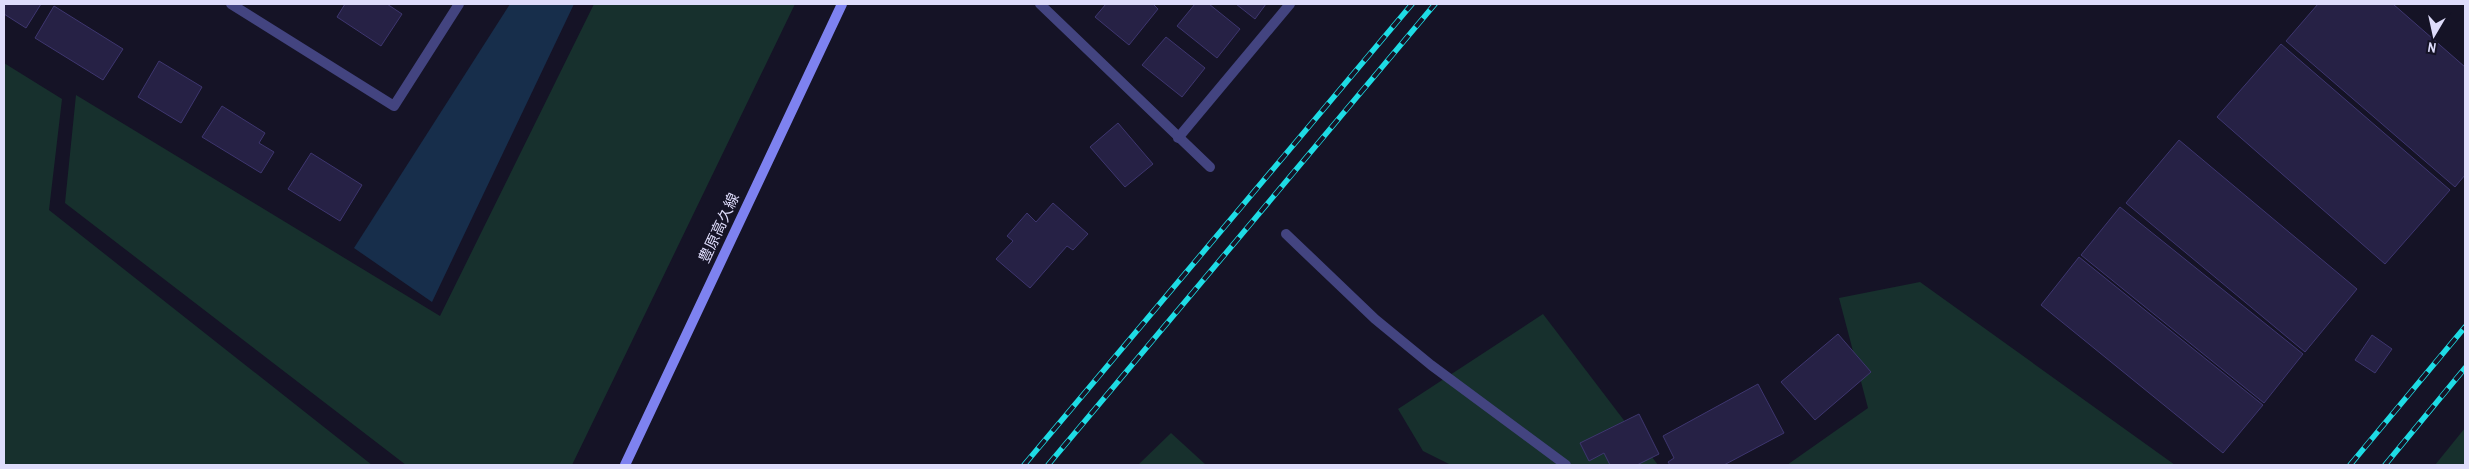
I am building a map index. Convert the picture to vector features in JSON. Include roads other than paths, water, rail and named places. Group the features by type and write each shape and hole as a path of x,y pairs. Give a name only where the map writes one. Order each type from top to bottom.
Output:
{"main road":[{"name":"豊原高久線","path":"625,465 842,4"}],"street":[{"path":"231,4 394,106 459,4"},
{"path":"1178,138 1290,4"},
{"path":"1045,6 1178,138 1210,167"},
{"path":"1286,234 1375,319 1430,365 1566,465"}],"water":[{"path":"510,4 574,4 432,302 354,248"}],"railway":[{"path":"1024,465 1412,4"},
{"path":"1048,465 1435,4"},
{"path":"2350,465 2465,327"},
{"path":"2385,465 2465,368"}]}
